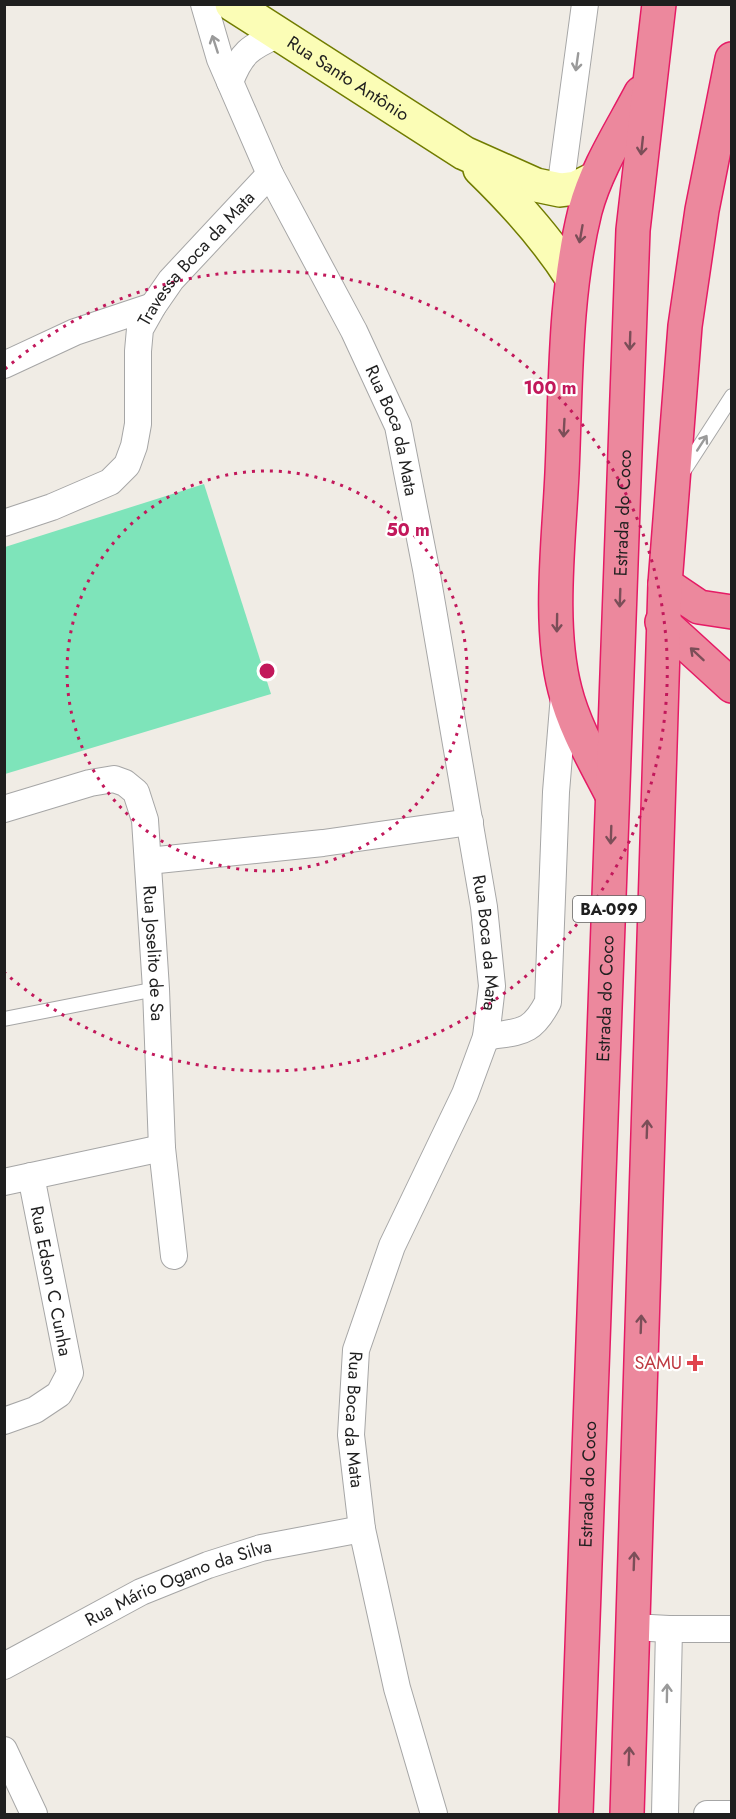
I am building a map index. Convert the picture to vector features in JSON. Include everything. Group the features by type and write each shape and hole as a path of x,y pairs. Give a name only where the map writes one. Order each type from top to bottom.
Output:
{"highway":[{"name":"Estrada do Coco","path":"576,1815 633,230 659,4"},
{"name":"BA-099","path":"627,1815 664,584 685,326 702,210 730,68"},
{"path":"613,797 575,720 565,690 557,648 557,574 572,278 585,211 596,177 650,76"},
{"path":"664,584 699,607 732,612"},
{"path":"662,622 732,686"}],"street":[{"name":"Rua Boca da Mata","path":"204,4 220,58 270,174 340,303 398,426 428,581 484,907 492,986 486,1037 465,1094 392,1246 357,1350 351,1434 362,1529 397,1688 434,1815"},
{"name":"Rua Santo Antônio","path":"232,4 464,153 536,185 560,190"},
{"path":"585,4 560,190 576,188 596,177"},
{"path":"230,82 237,63 255,45 277,34"},
{"name":"Rua Santo Antônio","path":"464,153 520,209 572,278"},
{"name":"Travessa Boca da Mata","path":"4,523 52,507 110,482 127,465 134,446 138,424 140,329 171,280 270,174"},
{"path":"4,364 75,332 153,306"},
{"path":"486,1037 528,1029 540,1018 548,1002 556,792 565,690"},
{"name":"Rua Joselito de Sa","path":"4,809 90,783 114,779 125,783 136,792 145,820 156,989 162,1148 174,1256"},
{"path":"148,861 323,843 470,822"},
{"path":"4,1182 162,1148"},
{"name":"Rua Edson C Cunha","path":"4,1421 35,1410 59,1394 70,1372 31,1176"},
{"name":"Rua Mário Ogano da Silva","path":"4,1666 141,1592 208,1565 261,1548 362,1529"},
{"path":"632,1627 732,1629"},
{"path":"665,1815 669,1629"},
{"path":"4,1750 34,1815"},
{"path":"707,1815 732,1814"}],"lane":[{"path":"672,489 732,396"},
{"path":"4,1019 156,989"}],"green space":[{"path":"204,484 271,694 5,774 5,547"}],"place":[{"name":"SAMU","path":"695,1363"}]}
